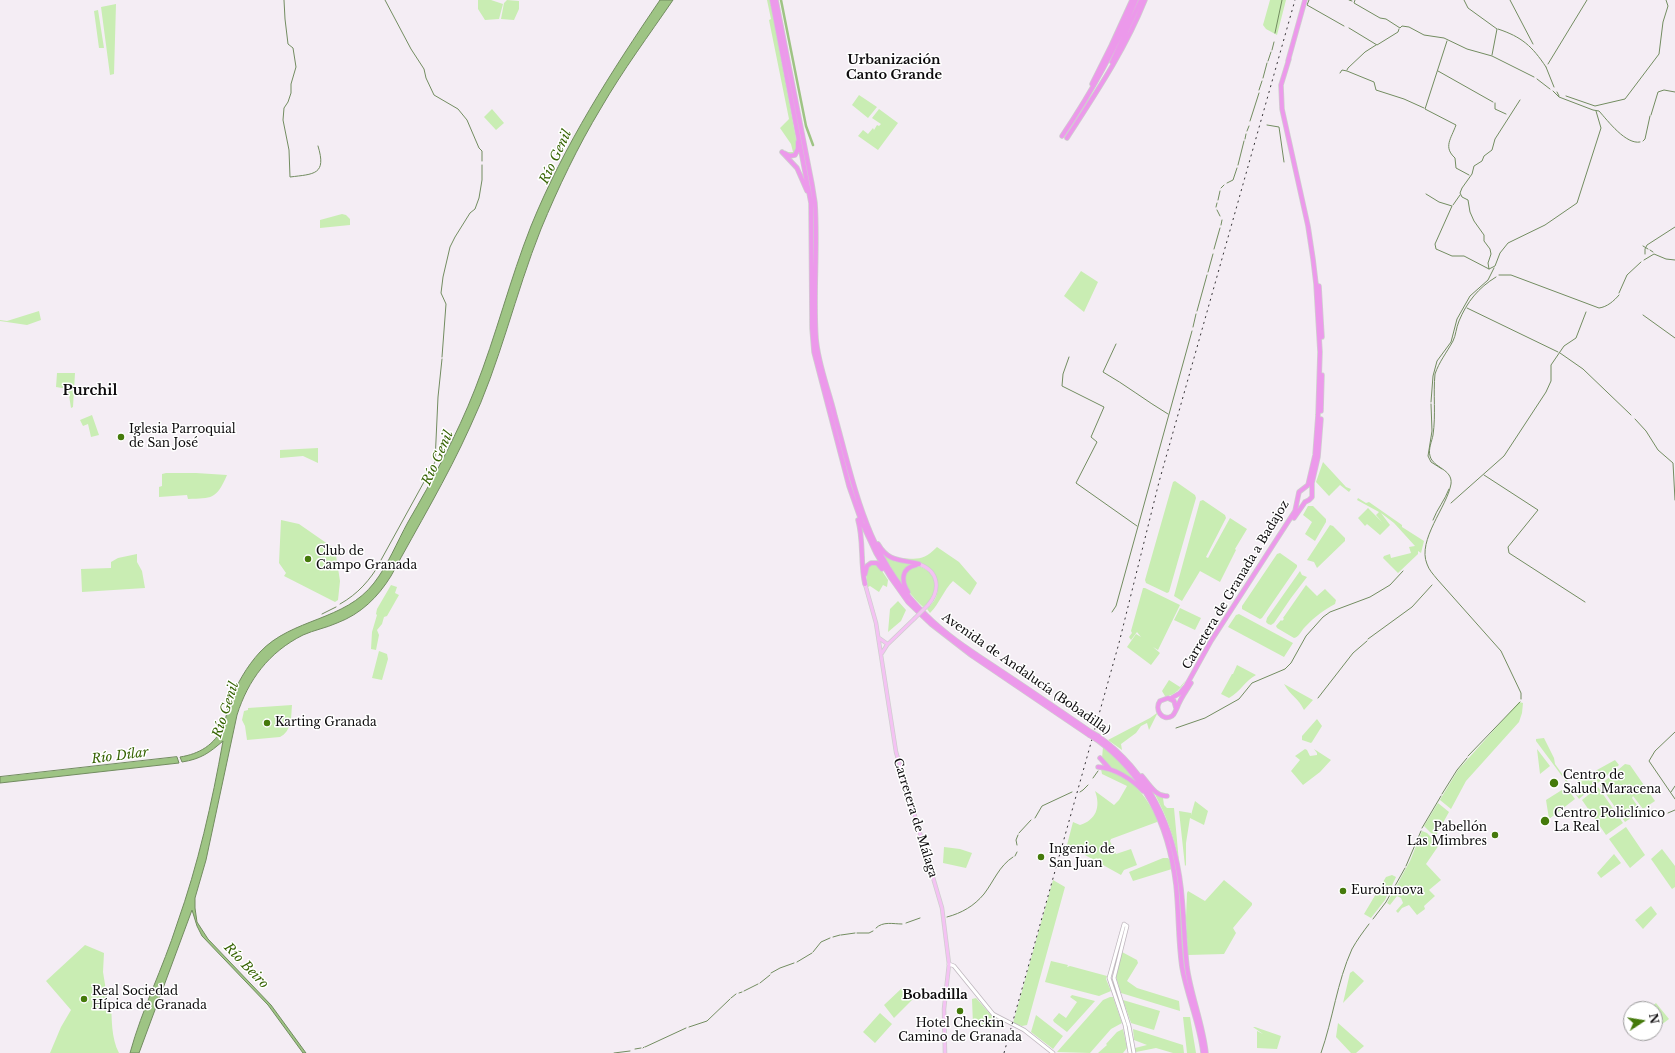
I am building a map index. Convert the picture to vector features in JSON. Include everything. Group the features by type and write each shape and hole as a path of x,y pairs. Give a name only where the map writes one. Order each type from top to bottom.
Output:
{"highway":[{"name":"Avenida de Andalucía (Bobadilla)","path":"772,0 812,203 812,328 814,352 856,506 876,553 898,590 918,612 946,637 1090,733"},
{"name":"Avenida de Andalucía (Bobadilla)","path":"776,0 811,175 816,218 816,340 821,366 854,492 872,538 887,565 909,597 935,624 1090,733 1128,762 1153,795 1167,826 1177,863 1187,969 1204,1053"},
{"path":"1079,109 1112,46 1132,0"},
{"path":"1062,136 1108,60 1136,0"},
{"path":"1067,138 1096,93 1126,35 1141,0"},
{"path":"1096,93 1100,90 1123,49 1145,0"},
{"path":"1294,159 1282,109 1281,85 1306,0"},
{"path":"1281,93 1289,59"},
{"path":"1284,80 1284,116 1294,159 1301,191 1314,252 1322,332 1320,438 1312,483 1311,499 1305,502 1300,500 1299,492 1308,485 1315,455 1320,352 1315,270 1301,191"},
{"path":"798,128 798,151 793,156 782,152 801,176 812,203"},
{"path":"1304,489 1308,489 1311,493"},
{"path":"854,492 874,536 884,552 888,556 899,561 919,564"},
{"name":"Carretera de Granada a Badajoz","path":"1170,699 1180,693 1186,686 1211,641 1295,511 1299,497"},
{"name":"Carretera de Granada a Badajoz","path":"1176,708 1213,642 1305,502"},
{"path":"856,506 861,533 862,562 865,584"},
{"path":"865,584 865,569 869,564 874,562 881,566 898,590"},
{"path":"919,564 913,565 905,571 903,580 904,586 935,624"},
{"path":"1164,698 1170,699 1175,703 1176,708 1174,714 1169,717 1165,717 1159,713 1157,709 1159,702 1164,698"},
{"name":"Avenida de Andalucía (Bobadilla)","path":"1101,741 1132,772 1150,800 1162,824 1170,849 1174,874 1182,968 1204,1053"},
{"path":"1100,758 1103,764 1135,783 1150,800"},
{"path":"1128,762 1135,767 1157,793 1161,796 1167,796"},
{"path":"1098,767 1112,770"}],"main road":[{"path":"881,657 882,651 887,643 928,605 936,591 936,580 931,571 919,564"},
{"name":"Carretera de Málaga","path":"865,584 879,638 896,752 944,921 948,964 944,1009 945,1053"},
{"path":"879,638 887,643"},
{"path":"880,646 887,643"},
{"path":"1130,1053 1125,1025 1109,978 1125,925 1114,978 1129,1026 1134,1053"},
{"path":"1117,948 1121,949"},
{"path":"948,964 954,966 991,1012 1024,1030 1053,1053"},
{"path":"1110,974 1114,975"}],"shaded area":[{"path":"478,0 491,0 503,4 499,19 485,20 478,9"},
{"path":"507,0 519,1 519,9 514,20 501,19 504,3"},
{"path":"660,0 673,0 609,94 584,137 569,167 541,229 481,403 452,465 391,576 375,598 354,615 333,625 303,635 280,650 270,659 261,668 247,690 237,715 206,860 195,898 197,922 208,939 271,1005 306,1053 303,1053 268,1005 202,936 192,910 139,1053 130,1053 140,1020 171,940 192,879 209,811 223,741 200,757 182,762 180,757 194,754 206,748 220,733 226,718 229,704 238,683 260,652 287,632 334,613 348,605 362,595 379,576 444,457 468,406 490,349 523,246 558,167 606,82"},
{"path":"767,0 770,0 797,144 797,149 794,153 786,153 793,152 791,144 780,128 789,119 769,20 771,19"},
{"path":"1270,0 1286,0 1277,35 1266,29 1263,25"},
{"path":"116,4 114,74 110,75 101,7"},
{"path":"98,10 104,48 99,48 94,11"},
{"path":"859,95 877,107 868,118 852,105"},
{"path":"492,109 504,123 496,130 484,117"},
{"path":"879,109 898,123 878,150 858,136 863,130 868,134 873,128 874,130 877,125 879,126 881,124 872,118"},
{"path":"342,214 346,215 350,219 350,225 320,228 320,220"},
{"path":"1081,271 1098,282 1084,312 1064,296"},
{"path":"39,311 41,320 27,325 0,321 7,321"},
{"path":"57,373 75,373 73,407 71,408 68,389 56,387"},
{"path":"92,415 99,435 91,437 88,424 83,426 80,420"},
{"path":"318,448 318,463 303,456 280,458 280,450"},
{"path":"1323,462 1346,487 1351,489 1349,492 1340,485 1329,496 1316,482"},
{"path":"162,474 227,475 220,489 212,496 208,498 188,499 187,495 159,497 159,487 162,486"},
{"path":"1175,481 1195,495 1196,498 1169,592 1167,593 1146,583 1145,580 1173,482"},
{"path":"1358,498 1366,503 1369,502 1402,525 1402,527 1424,541 1421,553 1418,551 1418,554 1398,573 1383,558 1384,556 1390,554 1391,558 1411,553 1409,547 1415,546 1394,523 1381,513 1390,525 1380,535 1367,524 1365,526 1358,518 1368,508 1382,522 1376,515 1379,512 1357,500"},
{"path":"1203,500 1225,515 1226,518 1206,557 1208,558 1230,518 1247,529 1235,549 1236,550 1220,582 1200,571 1182,601 1174,596 1200,501"},
{"path":"1308,506 1313,506 1326,519 1326,522 1315,541 1305,534 1312,522 1303,515"},
{"name":"Club de Campo Granada","path":"281,520 299,524 335,549 340,581 338,600 335,602 284,576 286,573 279,563"},
{"path":"1330,525 1333,526 1345,538 1345,541 1317,568 1314,562 1307,560"},
{"path":"937,547 959,562 977,583 970,595 953,581 930,613 927,609 934,601 938,588 938,583 934,574 928,567 900,558 911,559 924,557"},
{"path":"882,553 894,561 910,564 903,571 901,584"},
{"path":"1280,553 1297,565 1297,567 1260,619 1242,609 1242,606 1277,554"},
{"path":"137,554 137,562 142,571 145,588 82,592 81,569 111,568 111,562 118,558"},
{"path":"874,564 880,568 888,580 887,587 883,585 879,592 870,586 868,587 866,574 867,566"},
{"path":"916,566 928,571 931,574 936,587 934,594 923,607 910,592 904,578 909,569"},
{"path":"1300,571 1302,575 1307,577 1274,623 1271,625 1268,624 1266,622 1267,618"},
{"path":"391,585 397,587 395,593 399,595 377,630 379,635 376,650 371,649 372,632 377,615 377,609"},
{"path":"1306,585 1317,596 1325,589 1336,600 1335,604 1323,611 1305,627 1299,635 1294,638 1276,626 1281,620 1282,621 1284,619 1283,618"},
{"path":"1143,588 1180,605 1158,650 1153,647 1160,653 1151,665 1127,647 1136,634 1141,637 1137,632 1131,640 1129,637 1132,633 1131,631"},
{"path":"898,601 906,610 901,621 888,632 890,609"},
{"path":"1180,608 1201,618 1195,630 1174,620"},
{"path":"1239,614 1293,643 1284,657 1228,627 1236,615"},
{"path":"379,651 387,654 388,659 382,680 372,678"},
{"path":"1237,665 1256,675 1229,698 1221,694"},
{"path":"1169,680 1180,687 1186,680 1180,689 1175,693 1165,696 1162,691"},
{"path":"1284,684 1313,700 1304,710"},
{"path":"1519,702 1523,703 1519,722 1466,781 1451,809 1440,800 1438,803 1449,812 1435,837 1424,826 1458,770"},
{"name":"Karting Granada","path":"292,705 289,727 284,734 280,737 247,740 245,726 242,720 244,711 248,710 248,708"},
{"path":"1157,713 1149,730 1147,723 1141,726 1136,733 1121,744 1122,750 1108,740 1150,718"},
{"path":"1317,719 1322,726 1312,742 1302,740 1302,736"},
{"path":"1544,738 1554,758 1555,764 1578,796 1582,793 1577,781 1615,760 1619,765 1579,799 1536,741 1536,739"},
{"path":"1103,747 1122,764 1135,781 1109,767 1102,758"},
{"path":"1305,749 1310,756 1317,755 1314,749 1331,760 1320,772 1303,785 1291,771 1300,760 1295,756"},
{"path":"1537,749 1550,766 1540,774"},
{"path":"177,757 179,763 0,783 0,777"},
{"path":"1625,764 1630,765 1655,801 1643,809 1633,796 1632,798 1641,811 1625,822 1600,785"},
{"path":"1101,769 1112,772 1136,787 1148,802 1158,820 1157,822 1111,839 1110,841 1116,854 1131,849 1137,865 1124,870 1121,875 1067,845 1073,822 1080,825 1085,823 1090,820 1096,812 1097,797 1095,791 1114,805 1119,800 1127,786 1102,774"},
{"path":"1598,787 1623,823 1606,835 1582,800"},
{"path":"1567,788 1575,799 1549,819 1546,800"},
{"path":"1152,789 1163,798 1164,805 1167,808 1174,808 1179,862 1168,824"},
{"path":"1195,801 1208,811 1204,825 1190,818 1186,843 1185,866 1179,811 1191,813 1191,815"},
{"path":"1626,827 1645,855 1630,868 1609,839"},
{"path":"1422,831 1427,833 1439,845 1426,864 1441,880 1429,890 1435,896 1424,906 1425,909 1417,915 1409,905 1402,908 1398,913 1396,911 1403,903 1401,898 1397,896 1390,905 1387,903 1410,861"},
{"path":"944,847 960,849 972,853 966,868 943,863"},
{"path":"1662,849 1675,866 1675,887 1672,889 1651,859"},
{"path":"1614,854 1621,863 1601,878 1597,873"},
{"path":"1163,858 1168,858 1172,869 1133,881 1129,872"},
{"path":"1392,875 1396,877 1385,900 1371,918 1364,914 1386,877"},
{"path":"1053,880 1065,887 1027,1025 1022,1026 1013,1023"},
{"path":"1224,880 1252,903 1252,905 1233,928 1236,933 1224,954 1188,955 1186,919 1187,893 1188,891 1205,901"},
{"path":"1651,906 1657,914 1643,929 1635,920"},
{"name":"Real Sociedad Hípica de Granada","path":"85,945 104,953 103,972 108,1003 111,1003 113,1035 119,1053 50,1053 61,1027 71,1010 46,981"},
{"path":"1122,952 1137,960 1138,963 1127,981 1137,988 1179,1001 1180,1011 1121,993 1116,977"},
{"path":"1051,961 1068,965 1067,967 1070,966 1107,976 1106,979 1111,991 1099,996 1045,982"},
{"path":"1353,971 1364,981 1343,1003 1350,973"},
{"path":"902,988 913,999 894,1018 884,1005"},
{"path":"1072,995 1095,1001 1067,1032 1053,1020 1059,1013 1066,1018 1077,1002 1070,997"},
{"path":"1113,997 1122,1023 1111,1029 1090,1053 1057,1052 1103,1000"},
{"path":"976,998 991,1015 1000,1022 1000,1024 973,1025 972,999"},
{"path":"1123,1000 1160,1011 1154,1030 1131,1023"},
{"path":"1663,1012 1669,1019 1663,1024"},
{"path":"880,1013 892,1024 875,1043 863,1032"},
{"path":"1036,1015 1063,1036 1053,1049 1031,1032"},
{"path":"1183,1017 1190,1017 1196,1053 1187,1053"},
{"path":"1338,1023 1364,1046 1356,1053 1351,1053 1336,1037"},
{"path":"1253,1027 1281,1036 1277,1049 1257,1048 1257,1031 1263,1034"},
{"path":"1123,1029 1127,1048 1123,1053 1098,1053 1107,1045 1106,1044 1117,1032"},
{"path":"1133,1029 1183,1045 1184,1053 1173,1053 1156,1048 1136,1052 1135,1048 1147,1045 1134,1040"}],"waterway":[{"path":"284,0 288,44 293,48 296,67 291,84 291,93 284,108 283,120 289,150 290,177 312,174 319,168 321,163 318,146"},
{"path":"385,0 411,49 424,69 426,78 434,95 458,109 467,120 479,148 482,151 482,161"},
{"path":"781,0 806,126 813,145"},
{"path":"1275,33 1282,0"},
{"path":"1309,0 1307,5 1344,26"},
{"path":"1355,0 1354,3 1380,18 1386,19 1400,28 1402,26 1409,27 1424,35 1444,38 1467,49 1492,56 1534,77"},
{"path":"1464,0 1468,8 1497,29 1492,55"},
{"path":"1510,0 1533,44"},
{"path":"1548,64 1587,0"},
{"path":"1566,96 1595,106 1625,99 1659,54 1663,22 1668,6 1666,0"},
{"path":"1349,28 1377,45 1398,32 1399,29"},
{"path":"1498,29 1514,35 1526,43 1536,53 1546,67"},
{"path":"1447,41 1425,109 1456,125 1450,139 1449,150 1455,158 1456,168 1469,175"},
{"path":"1272,50 1274,42"},
{"path":"1347,70 1365,52 1376,45"},
{"path":"1268,61 1271,52"},
{"path":"1263,78 1267,63"},
{"path":"1546,67 1554,87"},
{"path":"1340,73 1342,70 1347,71 1374,82 1376,90 1404,99 1424,108"},
{"path":"1438,71 1493,102"},
{"path":"1537,79 1550,89"},
{"path":"1259,90 1262,81"},
{"path":"1651,115 1658,92 1664,90 1675,92"},
{"path":"1553,91 1559,97 1599,111 1623,136 1629,140 1640,142"},
{"path":"1557,92 1559,96"},
{"path":"1250,121 1259,93"},
{"path":"1489,269 1488,263 1491,254 1490,249 1484,241 1484,235 1474,221 1470,212 1468,200 1462,197 1460,193 1472,174 1474,166 1482,161 1484,156 1492,150 1495,139 1520,100"},
{"path":"1495,103 1495,109 1506,114"},
{"path":"1426,194 1439,202 1452,206 1435,244 1436,249 1452,256 1464,256 1489,269 1495,266 1500,253 1508,243 1545,225 1577,203 1601,128 1596,111"},
{"path":"1643,141 1645,139 1650,116"},
{"path":"1267,125 1279,127 1284,162"},
{"path":"1247,131 1249,126"},
{"path":"1245,139 1246,134"},
{"path":"1238,165 1244,141"},
{"path":"442,357 446,304 441,293 443,277 450,247 470,213 475,209 479,198 482,180 482,165"},
{"path":"1227,183 1233,180 1237,168"},
{"path":"1221,188 1224,185"},
{"path":"1218,200 1220,191"},
{"path":"1453,205 1460,195"},
{"path":"1216,207 1217,203"},
{"path":"1217,210 1220,216"},
{"path":"1221,225 1222,220"},
{"path":"1645,254 1647,245 1675,227"},
{"path":"1214,249 1220,228"},
{"path":"1643,246 1648,249"},
{"path":"1208,272 1213,254"},
{"path":"1644,260 1654,254 1666,259 1675,260"},
{"path":"1619,293 1627,275 1641,262"},
{"path":"1431,402 1433,376 1437,361 1451,342 1457,319 1470,296 1488,280 1494,268"},
{"path":"1197,311 1207,275"},
{"path":"1499,275 1511,275 1599,308 1610,303 1619,295"},
{"path":"1496,277 1478,291 1462,314 1453,341 1435,374 1434,427 1430,456 1432,460 1449,475 1451,484 1444,503 1429,534 1425,555 1428,566 1433,574 1501,651 1521,693 1521,699"},
{"path":"1467,308 1558,352"},
{"path":"1451,503 1504,456 1546,392 1551,381 1551,365 1564,346 1576,338 1586,312"},
{"path":"1193,327 1196,314"},
{"path":"1643,315 1675,338"},
{"path":"1112,612 1116,606 1192,331"},
{"path":"1116,344 1103,372 1168,414"},
{"path":"1560,353 1583,369 1631,415"},
{"path":"1069,357 1063,374 1062,386 1104,407 1091,437 1097,442 1076,483 1137,526"},
{"name":"Río Genil","path":"381,560 435,462 438,397 442,359"},
{"path":"1431,404 1432,431 1428,456 1431,462 1442,469"},
{"path":"1635,419 1646,431 1658,450 1673,463 1675,500"},
{"path":"1484,475 1538,510 1508,547 1509,553 1585,602"},
{"path":"1433,520 1449,489"},
{"path":"340,604 363,586 380,563"},
{"path":"1176,728 1205,718 1239,699 1252,683 1285,669 1291,663 1306,636 1323,617 1330,612 1370,597 1390,585 1403,571"},
{"path":"1368,639 1412,607 1432,585"},
{"path":"322,614 336,607"},
{"path":"1318,698 1353,653 1367,641"},
{"path":"1468,756 1520,702"},
{"path":"1675,732 1655,751 1649,761 1675,799"},
{"path":"1442,794 1457,770 1467,758"},
{"path":"1093,778 1098,771"},
{"path":"1080,792 1088,785"},
{"path":"1671,792 1675,786"},
{"path":"1035,818 1042,806 1072,792"},
{"path":"1422,828 1441,796"},
{"path":"1668,813 1675,810"},
{"path":"1019,833 1031,820"},
{"path":"1406,866 1421,831"},
{"path":"1017,845 1016,840 1018,835"},
{"path":"1015,856 1017,852"},
{"path":"947,917 963,911 976,902 984,894 1004,865 1013,857"},
{"path":"1373,919 1386,902 1405,868"},
{"path":"906,923 920,918"},
{"path":"876,928 882,924 902,924"},
{"path":"1321,1053 1347,962 1352,949 1369,924"},
{"path":"857,933 869,933 873,931"},
{"path":"841,935 855,933"},
{"path":"833,937 840,935"},
{"path":"813,952 821,942 830,938"},
{"path":"797,962 812,953"},
{"path":"771,973 794,963"},
{"path":"760,983 770,975"},
{"path":"744,991 758,984"},
{"path":"731,998 736,994"},
{"path":"689,1027 707,1021 730,999"},
{"path":"645,1047 686,1028"},
{"path":"635,1049 641,1048"},
{"path":"614,1053 630,1051"}],"railway":[{"path":"1004,1053 1119,643 1159,482 1295,0"}],"place":[{"name":"Iglesia Parroquial de San José","path":"121,437"},
{"name":"Club de Campo Granada","path":"308,559"},
{"name":"Karting Granada","path":"267,723"},
{"name":"Centro de Salud Maracena","path":"1554,783"},
{"name":"Centro Policlínico La Real","path":"1545,821"},
{"name":"Pabellón Las Mimbres","path":"1495,835"},
{"name":"Ingenio de San Juan","path":"1041,857"},
{"name":"Euroinnova","path":"1343,891"},
{"name":"Real Sociedad Hípica de Granada","path":"84,999"},
{"name":"Hotel Checkin Camino de Granada","path":"960,1011"}],"district":[{"name":"Urbanización Canto Grande","path":"894,68"},
{"name":"Purchil","path":"90,391"},
{"name":"Bobadilla","path":"935,995"}],"water label":[{"name":"Río Dílar","path":"120,756"},
{"name":"Río Beiro","path":"246,966"}]}
